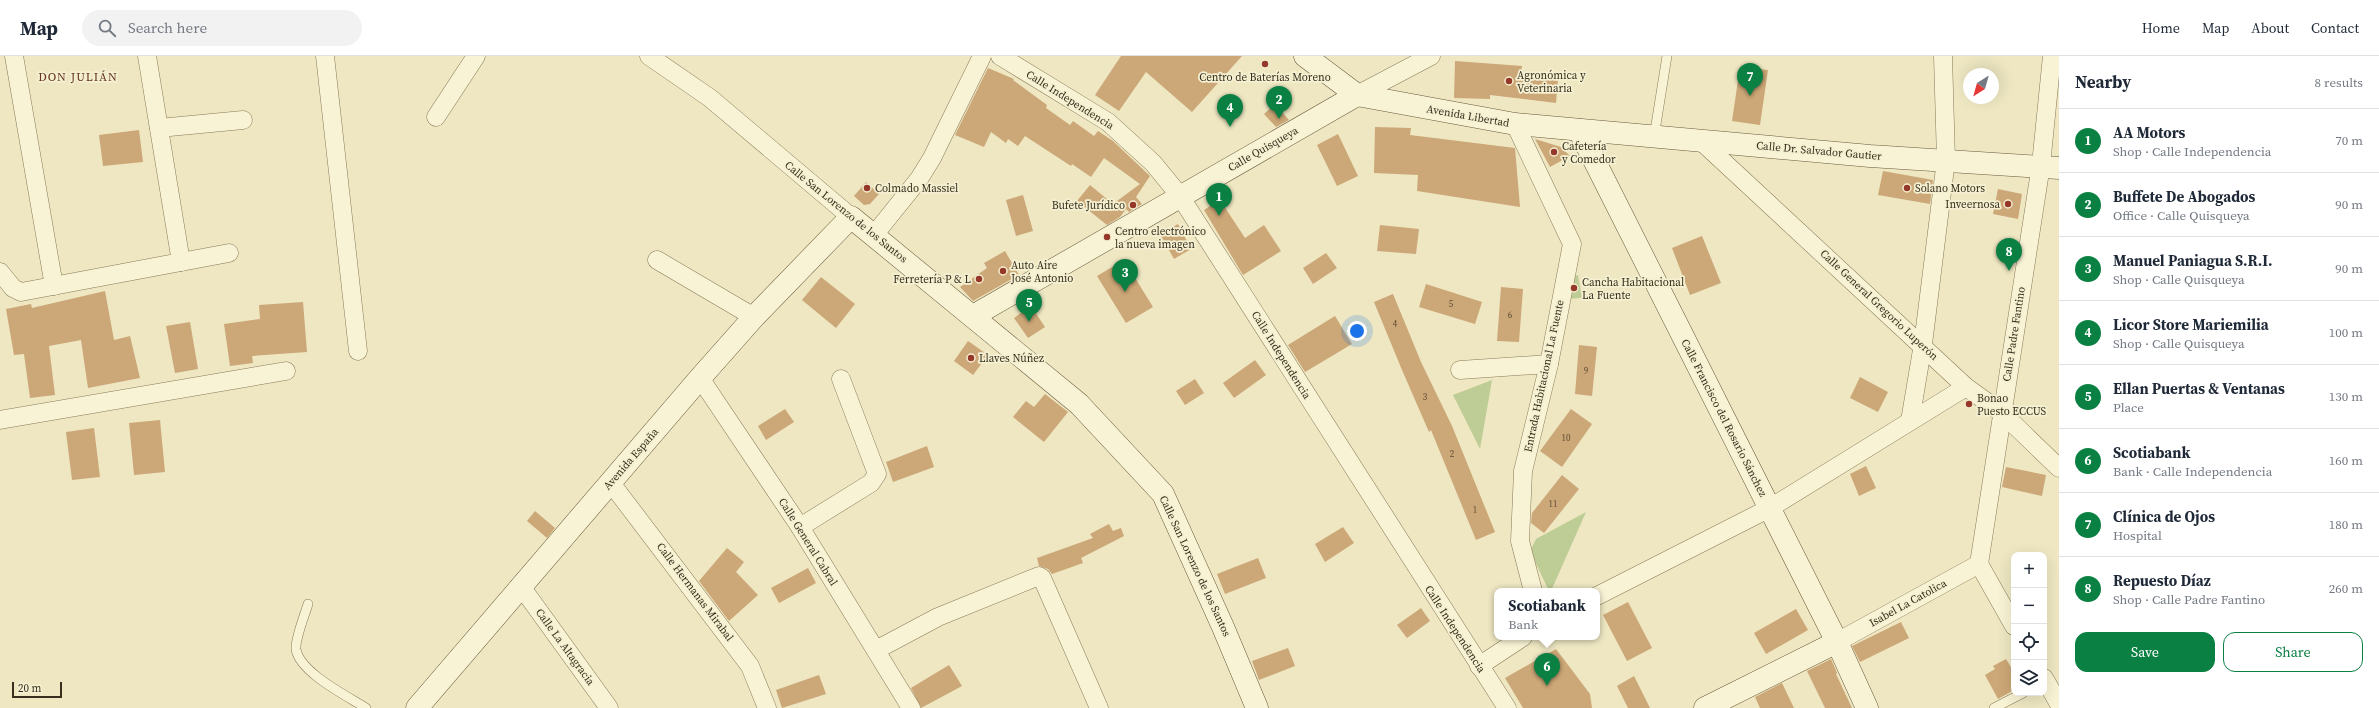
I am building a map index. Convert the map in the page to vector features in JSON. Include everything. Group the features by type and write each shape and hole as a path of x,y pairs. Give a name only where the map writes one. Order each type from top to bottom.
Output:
{"street":[{"path":"14,56 54,286"},
{"path":"147,56 181,262"},
{"path":"325,56 358,351"},
{"path":"436,117 476,56"},
{"path":"874,235 920,179 932,158 982,56"},
{"name":"Calle Independencia","path":"1000,56 1108,122 1153,163 1180,196 1507,708"},
{"path":"1305,56 1357,95"},
{"name":"Calle Quisqueya","path":"973,316 1357,95 1431,56"},
{"path":"1910,421 1923,344 1946,160 1943,56"},
{"name":"Calle Padre Fantino","path":"1979,564 2002,413 2050,166 2052,56"},
{"name":"Calle San Lorenzo de los Santos","path":"658,58 710,98 851,217 1079,404 1163,494 1223,626 1257,708"},
{"name":"Avenida Libertad","path":"1357,95 1515,124 1579,130"},
{"path":"159,128 243,120"},
{"name":"Entrada Habitacional La Fuente","path":"1515,124 1572,244 1549,364 1523,471 1520,541 1532,588"},
{"name":"Calle Dr. Salvador Gautier","path":"1579,130 1946,160 2050,166"},
{"name":"Calle Francisco del Rosario Sánchez","path":"1579,130 1837,642 1867,708"},
{"name":"Calle General Gregorio Luperón","path":"1701,141 1923,344 1966,387 2002,413 2059,468"},
{"name":"Avenida España","path":"417,708 520,585 611,483 700,378 754,318 851,217"},
{"path":"0,272 13,288 21,292 229,253"},
{"path":"657,260 754,318"},
{"path":"1460,370 1549,364"},
{"path":"0,420 286,371"},
{"name":"Calle General Cabral","path":"700,378 800,527 911,708"},
{"path":"800,527 871,483 877,474 840,379"},
{"path":"1600,594 1770,508 1966,387"},
{"name":"Calle Hermanas Mirabal","path":"611,483 750,666 767,708"},
{"path":"1979,564 2013,624"},
{"name":"Isabel La Catolica","path":"1837,642 1979,564"},
{"path":"876,650 938,617 1039,576 1042,578 1099,708"},
{"name":"Calle La Altagracia","path":"520,585 609,708"},
{"path":"1479,666 1518,640"},
{"path":"1705,708 1837,642"},
{"path":"2047,683 2059,704"}],"lane":[{"path":"1654,137 1667,56"},
{"path":"308,604 296,648 301,661 311,671 366,708"},
{"path":"1994,708 2017,696"}],"green space":[{"name":"Cancha Habitacional La Fuente","path":"1578,275 1582,298 1565,299 1569,279"},
{"path":"1492,380 1480,449 1453,395"},
{"path":"1586,512 1552,588 1548,588 1530,551 1536,539"}],"building":[{"path":"1121,56 1242,56 1192,112 1146,72 1119,111 1095,95"},
{"path":"1455,61 1522,66 1521,74 1558,79 1556,103 1490,95 1490,99 1454,98"},
{"path":"1740,67 1768,70 1760,125 1732,121"},
{"path":"988,68 1014,79 1013,80 1047,105 1046,108 1070,125 1073,121 1094,136 1098,131 1113,141 1150,176 1136,197 1142,204 1129,212 1126,209 1120,217 1107,225 1077,201 1090,185 1113,204 1140,184 1104,158 1091,177 1072,164 1071,166 1025,136 1018,146 1008,139 1006,143 991,132 984,147 955,135"},
{"path":"1275,104 1289,120 1276,127 1264,114"},
{"path":"1375,127 1411,128 1410,135 1515,148 1520,207 1417,191 1418,175 1374,173"},
{"path":"139,130 143,162 103,166 99,135"},
{"path":"1338,134 1358,176 1337,186 1317,145"},
{"name":"Cafetería y Comedor","path":"1535,139 1561,147 1570,156 1550,167"},
{"name":"Solano Motors","path":"1883,171 1933,180 1930,204 1878,195"},
{"name":"Colmado Massiel","path":"866,182 879,194 870,204 864,205 854,196"},
{"name":"Inveernosa","path":"1998,189 2022,194 2018,219 1993,214"},
{"path":"1023,195 1033,231 1016,236 1006,200"},
{"path":"1220,200 1245,238 1264,225 1281,251 1243,275 1204,210"},
{"path":"1178,224 1191,249 1174,259 1160,234"},
{"path":"1380,225 1419,229 1416,254 1377,251"},
{"path":"1702,236 1721,283 1690,295 1672,248"},
{"path":"1005,251 1019,275 973,301 960,287 987,268 984,263"},
{"path":"1326,253 1337,268 1313,284 1303,268"},
{"path":"1124,260 1153,307 1126,323 1097,276"},
{"path":"821,277 855,304 836,328 802,300"},
{"path":"1426,284 1482,302 1475,324 1419,307"},
{"path":"1501,287 1523,289 1519,342 1497,341"},
{"path":"105,291 114,340 130,336 140,378 88,388 81,340 49,346 55,395 30,398 24,354 14,355 6,309 31,304 32,308"},
{"path":"1393,294 1421,362 1452,426 1495,532 1476,540 1431,430 1429,432 1374,302"},
{"path":"303,302 307,352 252,356 253,363 230,366 224,324 260,319 259,305"},
{"path":"1031,306 1045,327 1028,338 1014,318"},
{"path":"1335,316 1352,344 1305,372 1288,345"},
{"path":"190,322 198,369 175,373 166,326"},
{"name":"Llaves Núñez","path":"968,341 988,355 973,375 954,361"},
{"path":"1579,345 1597,347 1592,396 1575,394"},
{"path":"1255,360 1266,375 1234,398 1223,383"},
{"path":"1860,377 1888,392 1878,412 1850,398"},
{"path":"1195,379 1204,393 1185,405 1176,391"},
{"path":"1045,394 1068,412 1044,442 1013,417 1026,401 1034,407"},
{"path":"785,409 794,422 766,440 758,426"},
{"path":"1571,409 1592,424 1562,467 1540,451"},
{"path":"160,420 165,472 134,475 129,423"},
{"path":"94,428 100,477 72,480 66,432"},
{"path":"927,446 934,467 893,482 886,462"},
{"path":"1866,466 1876,488 1859,496 1850,474"},
{"path":"2006,467 2046,475 2042,496 2002,487"},
{"path":"1562,475 1579,489 1544,533 1531,523 1532,513"},
{"path":"535,511 555,528 547,538 527,521"},
{"path":"1109,524 1113,531 1121,528 1124,536 1081,558 1083,563 1052,574 1048,569 1039,566 1037,558 1093,538 1090,534"},
{"path":"1343,527 1354,543 1325,562 1315,544"},
{"path":"727,548 744,562 736,572 758,595 729,621 699,581"},
{"path":"1258,558 1266,578 1225,594 1217,574"},
{"path":"808,568 816,583 779,603 771,588"},
{"path":"1628,602 1652,648 1627,661 1603,615"},
{"path":"1421,608 1430,621 1407,638 1397,625"},
{"path":"1796,609 1808,630 1766,654 1754,633"},
{"path":"1901,622 1909,638 1860,662 1852,646"},
{"path":"1288,648 1295,666 1259,680 1252,661"},
{"path":"1556,649 1590,694 1592,708 1523,708 1505,678"},
{"path":"1831,659 1837,673 1836,674 1852,708 1825,708 1807,671"},
{"path":"2006,659 2011,667 2011,692 1998,699 1985,675 1995,669 1993,666"},
{"path":"949,665 962,686 921,708 911,688"},
{"path":"819,675 826,694 782,708 776,690"},
{"path":"1634,676 1650,708 1628,708 1617,686"},
{"path":"1782,683 1794,708 1760,708 1755,697"}],"place":[{"name":"Centro de Baterías Moreno","path":"1265,64"},
{"name":"Agronómica y Veterinaria","path":"1509,81"},
{"name":"Clínica de Ojos","path":"1750,96"},
{"name":"Buffete De Abogados","path":"1279,119"},
{"name":"Licor Store Mariemilia","path":"1230,127"},
{"name":"Cafetería y Comedor","path":"1554,152"},
{"name":"Colmado Massiel","path":"867,188"},
{"name":"Solano Motors","path":"1907,188"},
{"name":"Inveernosa","path":"2008,204"},
{"name":"Bufete Jurídico","path":"1133,205"},
{"name":"AA Motors","path":"1219,216"},
{"name":"Centro electrónico la nueva imagen","path":"1107,237"},
{"name":"Auto Aire José Antonio","path":"1003,271"},
{"name":"Repuesto Díaz","path":"2009,271"},
{"name":"Ferretería P & L","path":"979,279"},
{"name":"Cancha Habitacional La Fuente","path":"1574,288"},
{"name":"Manuel Paniagua S.R.I.","path":"1125,292"},
{"name":"Ellan Puertas & Ventanas","path":"1029,322"},
{"name":"Llaves Núñez","path":"971,358"},
{"name":"Bonao Puesto ECCUS","path":"1969,404"},
{"name":"Scotiabank","path":"1547,686"}],"district":[{"name":"DON JULIÁN","path":"78,77"}]}
